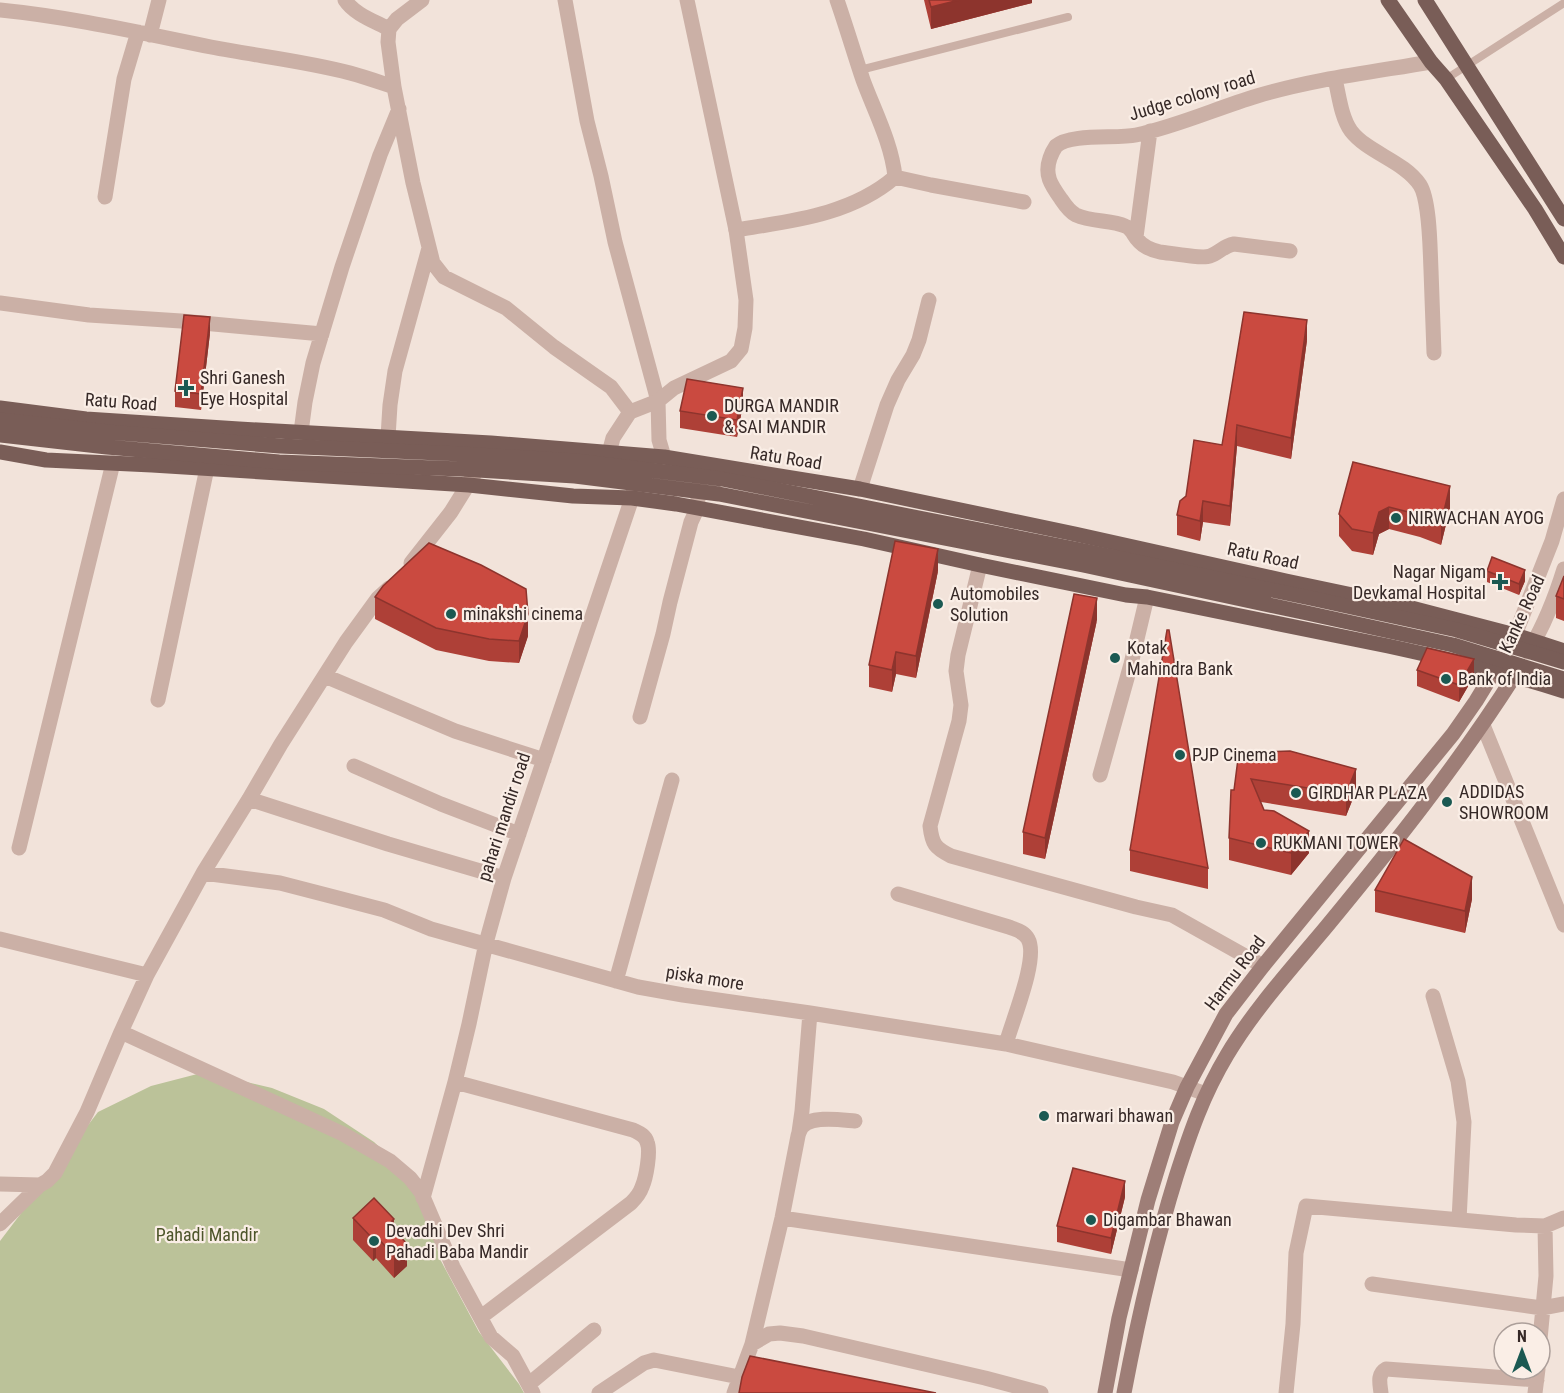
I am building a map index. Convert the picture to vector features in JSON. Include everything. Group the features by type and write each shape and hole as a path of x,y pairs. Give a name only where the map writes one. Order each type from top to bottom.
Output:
{"main road":[{"path":"1388,0 1431,62 1446,79 1535,209 1564,257"},
{"path":"1425,0 1564,219"},
{"name":"Ratu Road","path":"0,408 86,419 491,443 664,457 860,489 1075,534 1400,605 1515,635 1564,651"},
{"path":"0,420 108,432 280,446 576,461 722,478 1310,598 1456,630 1564,662"},
{"path":"0,435 279,462 575,476 719,494 1318,615 1453,645 1564,679"},
{"path":"0,452 46,460 469,484 573,496 632,498 676,504 864,539 1126,595 1147,597 1307,629 1495,670 1564,691"},
{"name":"Harmu Road","path":"1105,1393 1119,1318 1148,1200 1172,1122 1187,1087 1226,1014 1453,734 1515,635"},
{"path":"1124,1393 1151,1261 1165,1213 1200,1107 1226,1056 1269,994 1341,909 1434,792 1483,725 1515,675"}],"street":[{"path":"105,197 124,79 159,0"},
{"path":"345,0 356,11 389,29"},
{"path":"422,0 397,19 389,29 388,42 394,87 413,183 433,263 444,277 506,308 554,347 611,387 630,412"},
{"path":"565,0 587,121 615,242 658,401 659,440 664,457"},
{"path":"609,453 613,438 630,412 658,401 674,388 731,361 741,349 745,328 746,300 736,230 687,0"},
{"path":"837,0 889,149 895,177"},
{"path":"0,10 144,33 350,73 394,87"},
{"name":"Judge colony road","path":"1290,251 1234,244 1226,245 1210,256 1201,257 1146,247 1125,225 1076,215 1069,210 1047,178 1050,155 1056,146 1066,141 1134,135 1187,121 1256,96 1288,88 1431,62"},
{"path":"1335,79 1342,110 1352,133 1411,175 1423,191 1429,226 1434,353"},
{"path":"301,432 313,363 358,216 399,110"},
{"path":"1136,237 1150,131"},
{"path":"736,230 812,216 851,205 895,177 1024,202"},
{"path":"388,437 390,405 400,346 429,248"},
{"path":"860,489 887,405 919,340 929,300"},
{"path":"0,303 89,315 322,334"},
{"path":"0,1224 55,1173 87,1112 147,975 203,873 346,642 378,598 410,566 451,512 491,443"},
{"name":"pahari mandir road","path":"423,1198 470,1024 486,943 504,878 632,498 639,455"},
{"path":"19,848 113,463"},
{"path":"640,717 663,634 669,602 697,509 702,464"},
{"path":"158,700 207,468"},
{"name":"Kanke Road","path":"1515,635 1552,541 1564,500"},
{"path":"980,565 958,654 956,671 961,705 959,721 930,826 932,838 938,849 951,856 1172,915 1263,966"},
{"name":"Kanke Road","path":"1515,675 1535,641 1557,592 1564,569"},
{"path":"1100,775 1147,597"},
{"path":"325,676 455,731 544,760"},
{"path":"1483,725 1564,925"},
{"path":"354,766 441,804 519,834"},
{"path":"616,981 672,780"},
{"path":"249,799 504,878"},
{"name":"piska more","path":"203,873 292,886 384,910 431,929 638,987 1006,1044 1173,1082 1206,1094"},
{"path":"898,894 1009,927 1024,933 1030,941 1031,959 1006,1044"},
{"path":"0,939 147,975"},
{"path":"1433,996 1458,1081 1464,1122 1459,1220"},
{"path":"734,1393 752,1344 782,1218 802,1111 810,1013"},
{"path":"121,1032 343,1134 390,1161 410,1178 421,1192 453,1267 491,1337 513,1356 531,1388 594,1330"},
{"path":"455,1082 633,1130 648,1142 649,1152 643,1185 631,1203 481,1317"},
{"path":"798,1136 802,1127 808,1122 824,1119 855,1121"},
{"path":"0,1184 40,1185"},
{"path":"1286,1393 1293,1324 1296,1253 1306,1206 1516,1226 1545,1226 1564,1218"},
{"path":"782,1218 1131,1270"},
{"path":"1541,1321 1546,1276 1545,1226"},
{"path":"1372,1284 1542,1308 1564,1304"},
{"path":"752,1344 769,1334 802,1336 1041,1393"},
{"path":"599,1393 644,1363 654,1360 739,1377"},
{"path":"1381,1393 1379,1376 1386,1369 1492,1377"}],"lane":[{"path":"1446,79 1564,3"},
{"path":"860,70 1068,17"}],"green space":[{"name":"Pahadi Mandir","path":"205,1072 272,1088 324,1109 374,1142 416,1181 441,1261 479,1332 524,1393 0,1393 0,1241 98,1112 151,1086"}],"building":[{"path":"929,0 959,0 931,7"},
{"path":"1244,312 1307,320 1291,438 1237,425 1230,506 1203,501 1200,521 1177,515 1180,501 1186,496 1194,440 1222,445"},
{"path":"184,315 210,317 201,394 175,391"},
{"path":"687,379 743,388 737,420 680,411"},
{"path":"1353,462 1450,486 1441,523 1389,507 1379,512 1373,533 1352,529 1339,514"},
{"path":"895,541 938,549 916,656 896,652 892,670 869,665"},
{"name":"minakshi cinema","path":"429,543 481,565 526,589 528,614 519,641 489,639 436,628 375,597 383,586"},
{"path":"1492,557 1525,570 1519,584 1487,571"},
{"path":"1564,576 1564,599 1556,596"},
{"path":"1074,594 1097,598 1045,838 1023,832"},
{"path":"1167,630 1169,630 1208,868 1130,850"},
{"path":"1427,648 1474,659 1459,685 1417,670"},
{"path":"1239,751 1239,753 1290,751 1356,769 1346,794 1251,779 1264,810 1274,811 1309,831 1291,853 1229,838 1231,790 1234,790"},
{"path":"1404,839 1472,877 1465,911 1375,890"},
{"name":"Digambar Bhawan","path":"1073,1168 1125,1181 1111,1238 1057,1226"},
{"path":"374,1198 394,1219 389,1224 407,1244 394,1256 376,1236 373,1239 353,1218"},
{"path":"750,1356 936,1393 739,1393"}],"place":[{"name":"Shri Ganesh Eye Hospital","path":"186,388"},
{"name":"DURGA MANDIR & SAI MANDIR","path":"712,416"},
{"name":"NIRWACHAN AYOG","path":"1396,518"},
{"name":"Nagar Nigam Devkamal Hospital","path":"1500,582"},
{"name":"Automobiles Solution","path":"938,604"},
{"name":"minakshi cinema","path":"451,614"},
{"name":"Kotak Mahindra Bank","path":"1115,658"},
{"name":"Bank of India","path":"1446,679"},
{"name":"PJP Cinema","path":"1180,755"},
{"name":"GIRDHAR PLAZA","path":"1296,793"},
{"name":"ADDIDAS SHOWROOM","path":"1447,802"},
{"name":"RUKMANI TOWER","path":"1261,843"},
{"name":"marwari bhawan","path":"1044,1116"},
{"name":"Digambar Bhawan","path":"1091,1220"},
{"name":"Devadhi Dev Shri Pahadi Baba Mandir","path":"374,1241"}]}
